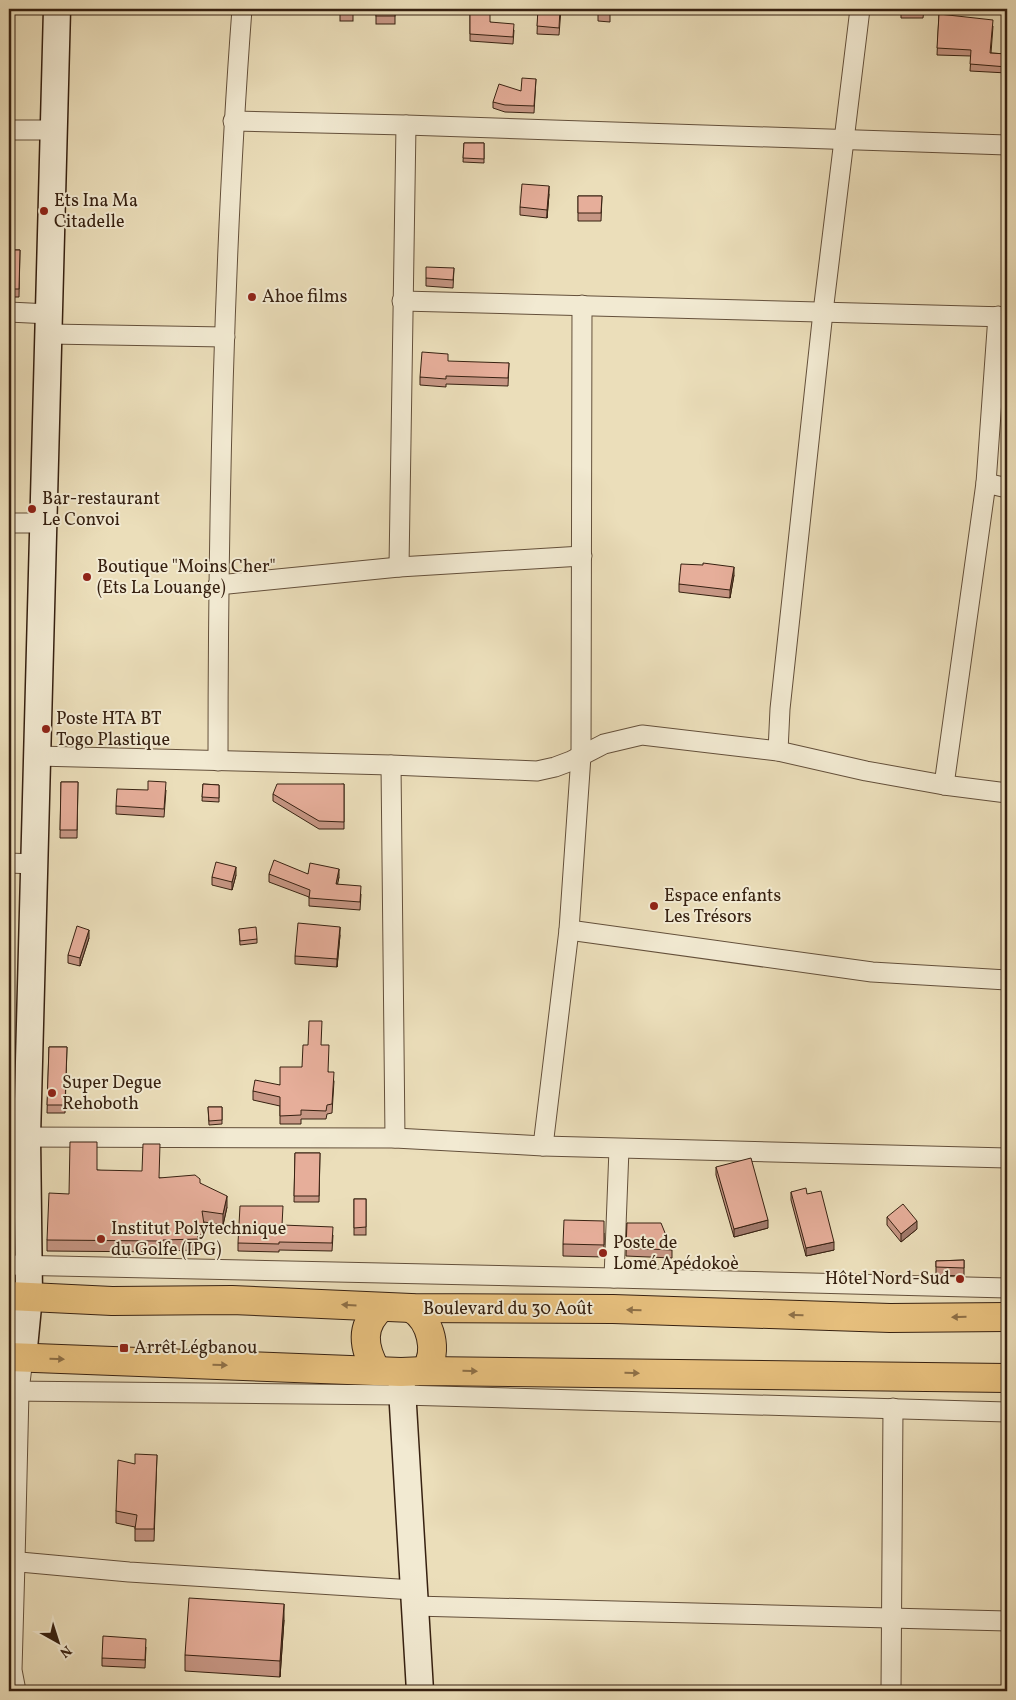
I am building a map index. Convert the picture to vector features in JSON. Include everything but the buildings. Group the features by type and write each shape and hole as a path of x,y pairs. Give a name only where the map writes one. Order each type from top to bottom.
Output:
{"highway":[{"name":"Boulevard du 30 Août","path":"19,1296 112,1301 232,1300 411,1308 613,1309 890,1318 1007,1317"},
{"path":"382,1307 369,1320 366,1333 369,1358 401,1377"},
{"path":"401,1377 430,1363 430,1334 425,1320 411,1308"},
{"path":"16,1358 401,1377 1007,1378"}],"street":[{"path":"16,1691 12,1670 12,1561 14,1391 19,1296 18,1137 34,864 57,9"},
{"path":"218,761 218,585 225,337 233,121 242,9"},
{"path":"778,751 780,709 822,312 860,9"},
{"path":"233,121 1007,145"},
{"path":"399,567 406,125"},
{"path":"9,130 55,130"},
{"path":"402,301 1003,317 986,484 944,785"},
{"path":"543,1146 569,930 581,756 582,305"},
{"path":"9,312 49,324 225,337"},
{"path":"986,484 1007,488"},
{"path":"9,523 44,523"},
{"path":"218,585 399,567 582,556"},
{"path":"37,756 391,765 537,771 555,767 604,744 642,734 778,751 866,771 944,785 1007,793"},
{"path":"391,765 395,1138"},
{"path":"9,864 34,864"},
{"path":"569,930 872,972 1007,980"},
{"path":"18,1137 395,1138 543,1146 1007,1158"},
{"path":"614,1278 619,1148"},
{"path":"19,1266 1007,1288"},
{"path":"14,1391 401,1377 893,1408 1007,1412"},
{"path":"401,1377 420,1691"},
{"path":"891,1691 893,1408"},
{"path":"12,1561 414,1598 1007,1621"}],"place":[{"name":"Ets Ina Ma Citadelle","path":"44,211"},
{"name":"Ahoe films","path":"252,297"},
{"name":"Bar-restaurant Le Convoi","path":"32,509"},
{"name":"Boutique \"Moins Cher\" (Ets La Louange)","path":"87,577"},
{"name":"Poste HTA BT Togo Plastique","path":"46,729"},
{"name":"Espace enfants Les Trésors","path":"654,906"},
{"name":"Super Degue Rehoboth","path":"52,1093"},
{"name":"Institut Polytechnique du Golfe (IPG)","path":"101,1239"},
{"name":"Poste de Lomé Apédokoè","path":"603,1253"},
{"name":"Hôtel Nord-Sud","path":"960,1279"},
{"name":"Arrêt Légbanou","path":"124,1348"}]}
